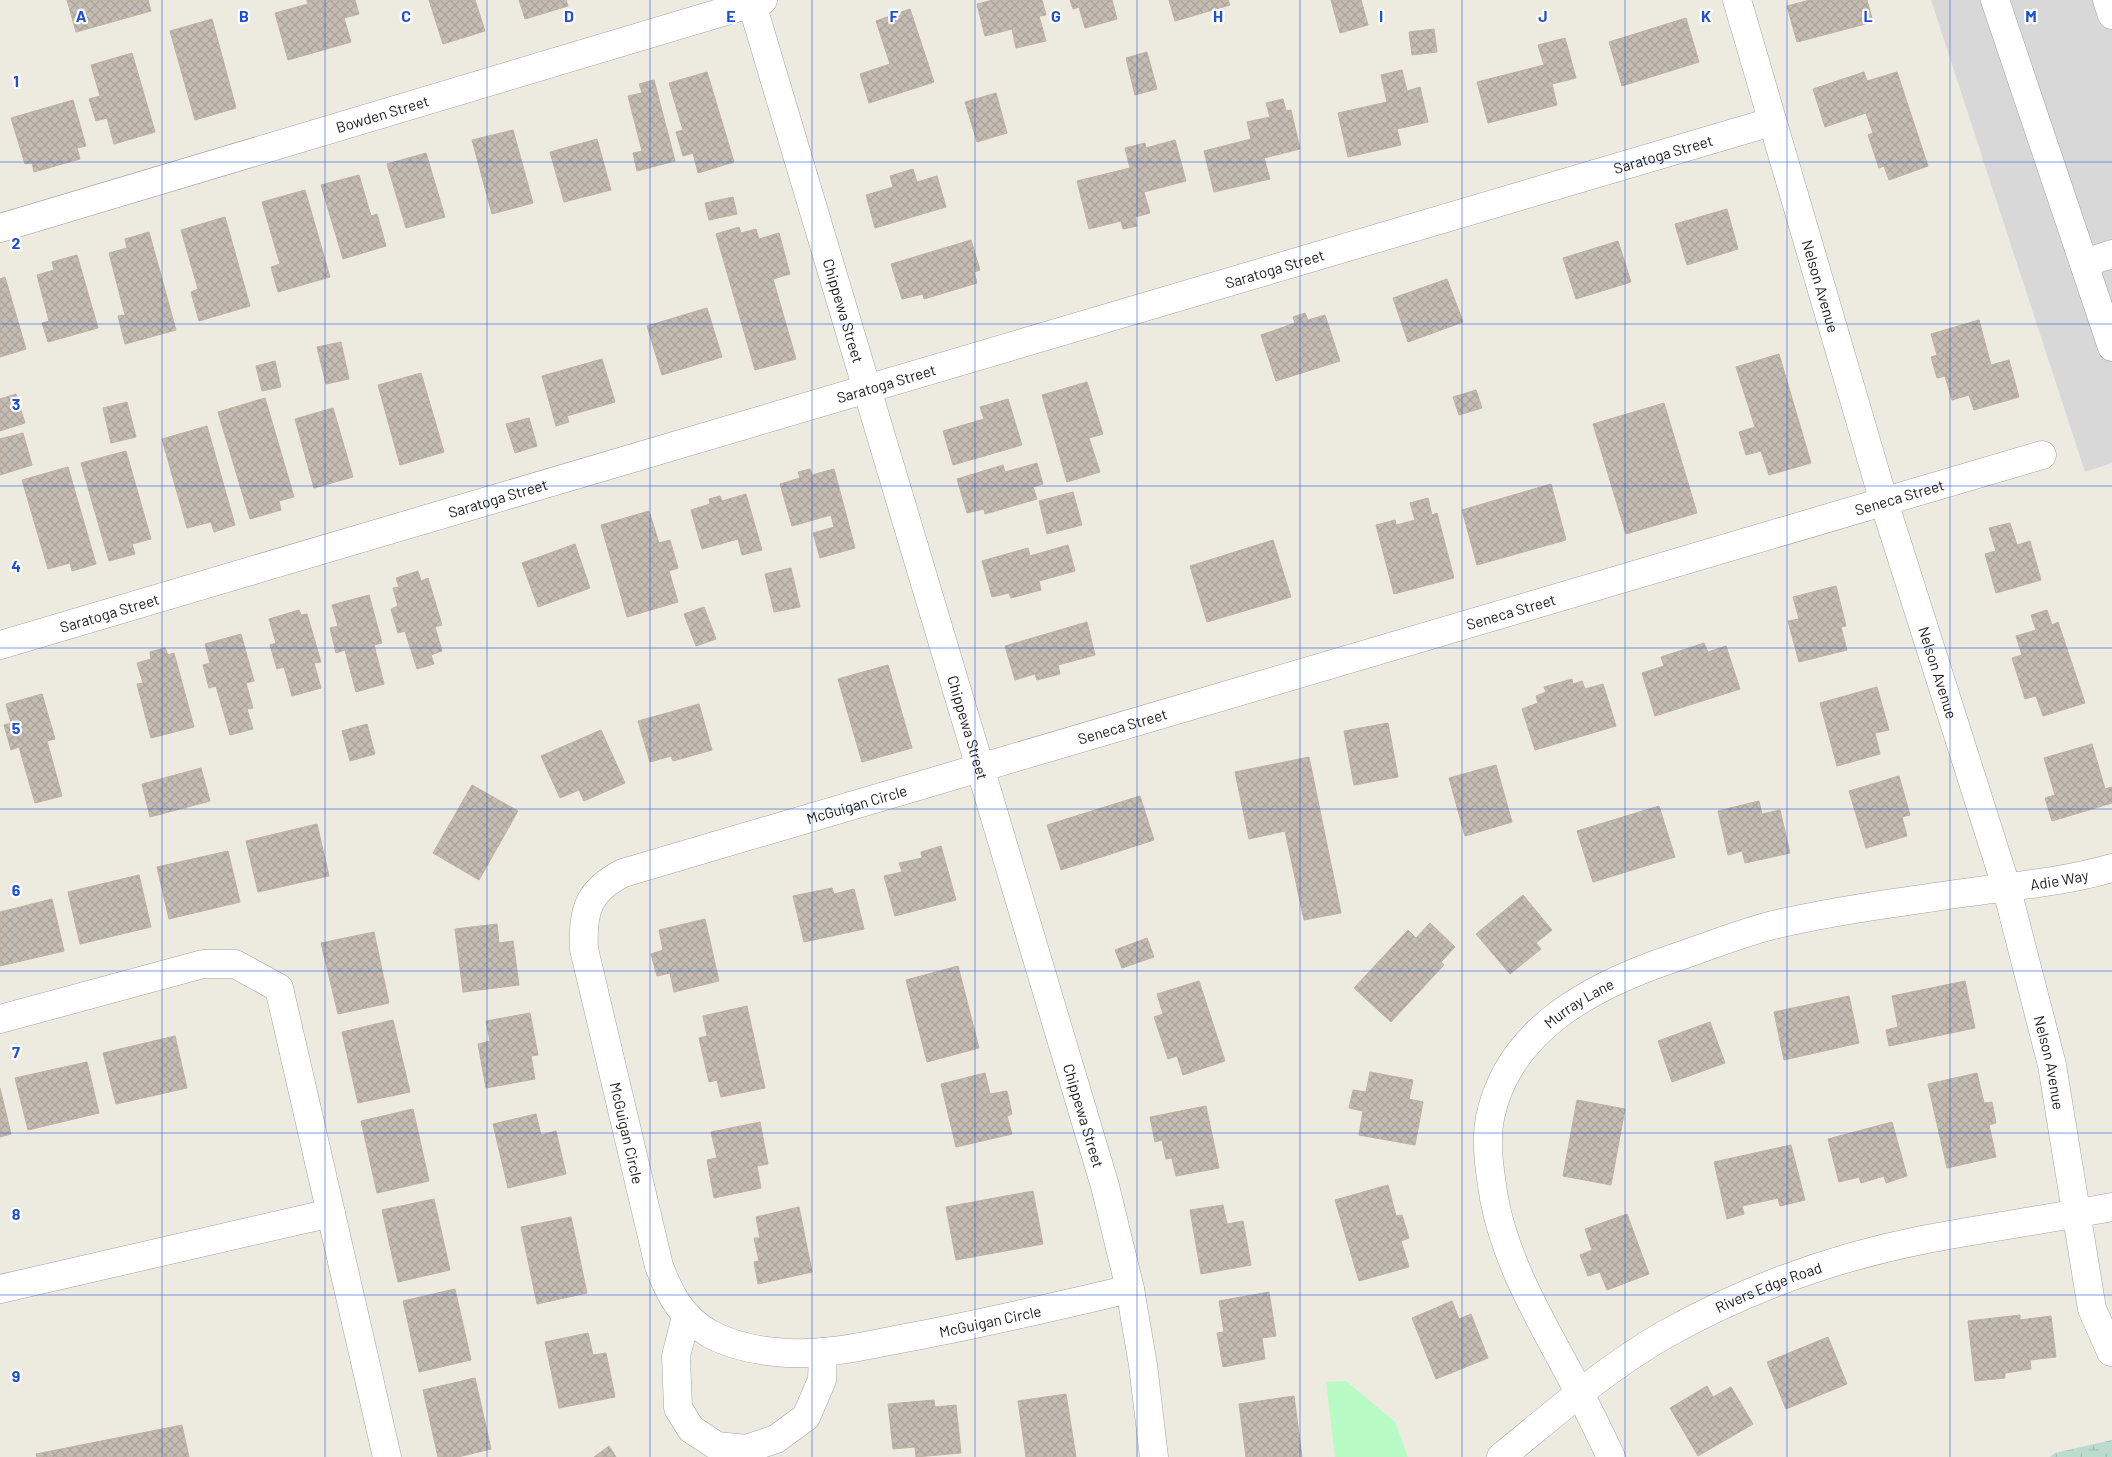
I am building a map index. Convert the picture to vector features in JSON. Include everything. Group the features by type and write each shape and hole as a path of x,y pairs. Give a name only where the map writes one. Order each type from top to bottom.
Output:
{"street":[{"name":"Nelson Avenue","path":"1736,0 1884,502 2006,886 2052,1065 2078,1214 2092,1309 2111,1352"},
{"path":"1995,0 2112,347"},
{"path":"2107,0 2112,15"},
{"name":"Bowden Street","path":"0,228 758,2"},
{"name":"Chippewa Street","path":"758,2 868,388 1105,1186 1130,1289 1143,1365 1154,1457"},
{"name":"Saratoga Street","path":"0,645 1771,122"},
{"path":"2084,263 2112,254"},
{"name":"Seneca Street","path":"980,766 2042,455"},
{"name":"McGuigan Circle","path":"980,766 623,873 604,883 590,901 583,925 584,949 659,1266 670,1296 686,1317 710,1334 740,1345 776,1352 823,1352 972,1326 1130,1289"},
{"name":"Adie Way","path":"2006,886 2058,879 2112,868"},
{"name":"Murray Lane","path":"1611,1457 1580,1393 1547,1336 1506,1240 1495,1200 1489,1159 1490,1119 1500,1088 1516,1055 1539,1029 1570,1005 1648,967 1770,926 1820,915 2006,886"},
{"path":"0,1019 203,964 235,964 279,988 387,1457"},
{"path":"2078,1214 2112,1207"},
{"path":"0,1289 331,1213"},
{"name":"Rivers Edge Road","path":"1501,1457 1580,1393 1663,1336 1753,1291 1807,1271 1921,1241 2078,1214"},
{"path":"686,1317 676,1356 678,1408 691,1429 717,1446 746,1449 776,1439 806,1417 822,1380 823,1352"}],"shaded area":[{"path":"1931,0 2112,0 2112,463 2085,472"}],"green space":[{"path":"1346,1381 1395,1422 1408,1457 1335,1457 1326,1382"},
{"path":"2112,1440 2112,1457 2050,1457 2055,1453"}],"building":[{"path":"67,0 148,0 151,11 76,32"},
{"path":"307,0 355,0 359,14 344,18 351,42 288,60 275,13 308,4"},
{"path":"429,0 475,0 485,31 443,44"},
{"path":"519,0 566,0 568,6 525,19"},
{"path":"993,0 1042,0 1046,15 1039,16 1046,41 1016,48 1012,29 985,36 977,4"},
{"path":"1070,0 1112,0 1117,19 1085,28 1079,7 1073,9"},
{"path":"1169,0 1228,0 1230,5 1175,21"},
{"path":"1331,0 1361,0 1368,25 1340,33"},
{"path":"1810,0 1867,0 1873,22 1797,42 1787,6"},
{"path":"910,9 934,82 869,103 860,74 890,64 876,21"},
{"path":"1686,18 1699,62 1622,86 1609,42"},
{"path":"212,19 236,108 195,120 170,31"},
{"path":"1434,29 1437,52 1412,55 1409,32"},
{"path":"1565,38 1576,78 1552,84 1557,105 1488,123 1477,82 1544,65 1538,45"},
{"path":"1147,52 1157,89 1135,95 1126,58"},
{"path":"132,53 155,132 114,144 107,118 96,121 89,99 100,96 91,65"},
{"path":"1402,70 1407,91 1420,87 1428,122 1397,129 1401,145 1348,157 1338,113 1387,102 1381,75"},
{"path":"707,72 734,162 698,173 693,153 683,156 676,132 683,130 669,83"},
{"path":"1864,72 1867,81 1897,72 1928,166 1889,180 1884,166 1879,168 1868,135 1873,133 1866,113 1825,127 1813,89"},
{"path":"654,80 675,161 637,171 633,153 642,151 628,96 642,93 639,84"},
{"path":"996,93 1007,133 977,142 965,102"},
{"path":"1283,99 1286,111 1291,110 1300,149 1264,158 1270,179 1214,192 1204,151 1251,139 1247,122 1270,117 1266,103"},
{"path":"73,100 86,146 77,148 80,159 34,172 32,163 25,164 11,118"},
{"path":"513,130 533,203 492,214 472,140"},
{"path":"597,139 611,190 564,202 550,152"},
{"path":"1175,140 1186,181 1144,192 1150,213 1135,217 1137,226 1123,229 1121,221 1089,229 1077,181 1130,168 1125,148 1145,143 1146,148"},
{"path":"426,153 445,217 406,228 387,164"},
{"path":"913,169 917,182 937,176 946,207 875,228 866,195 893,187 890,176"},
{"path":"359,175 371,216 377,214 386,246 343,259 321,185"},
{"path":"305,190 330,277 278,292 271,267 280,264 262,202"},
{"path":"733,197 737,214 709,220 705,203"},
{"path":"1727,209 1738,249 1687,265 1675,224"},
{"path":"225,217 250,306 199,321 191,292 198,289 181,230"},
{"path":"739,227 741,233 756,229 759,239 779,233 790,274 773,279 796,359 755,370 716,234"},
{"path":"149,232 176,330 125,344 118,316 125,315 109,253 127,248 125,239"},
{"path":"971,240 980,270 974,272 977,283 924,299 923,294 902,299 891,264"},
{"path":"1618,241 1631,282 1576,299 1563,258"},
{"path":"77,255 98,328 48,342 42,323 49,321 37,275 54,270 52,262"},
{"path":"5,277 26,349 0,357 0,279"},
{"path":"1447,279 1463,322 1408,342 1393,298"},
{"path":"707,308 722,357 662,375 647,326"},
{"path":"1305,313 1308,320 1325,315 1340,361 1276,381 1261,335 1295,323 1293,317"},
{"path":"1979,320 1991,365 2009,360 2019,397 1974,410 1969,395 1952,400 1945,376 1937,378 1931,357 1937,355 1931,334"},
{"path":"341,342 349,379 326,384 317,347"},
{"path":"1779,354 1811,463 1769,475 1761,451 1746,455 1739,432 1755,427 1736,367"},
{"path":"602,359 615,402 567,416 569,422 556,426 542,376"},
{"path":"275,361 281,387 262,391 256,366"},
{"path":"421,373 444,452 400,465 378,385"},
{"path":"1087,382 1103,434 1089,438 1100,472 1067,482 1042,395"},
{"path":"1476,390 1482,408 1459,415 1453,397"},
{"path":"16,394 25,423 0,431 0,399"},
{"path":"265,398 294,497 279,501 281,510 250,519 218,412"},
{"path":"1008,399 1022,445 953,465 943,431 984,419 980,407"},
{"path":"127,402 136,437 111,443 103,408"},
{"path":"1664,403 1697,513 1626,534 1593,424"},
{"path":"333,408 353,477 314,488 295,419"},
{"path":"529,418 537,446 515,453 506,424"},
{"path":"207,426 235,525 214,532 211,522 187,528 162,439"},
{"path":"23,433 32,465 0,475 0,439"},
{"path":"126,451 151,539 132,544 135,554 109,561 81,463"},
{"path":"1037,463 1043,484 1033,487 1037,499 985,514 984,509 967,513 957,479 1003,465 1005,472"},
{"path":"68,467 96,564 72,571 70,563 48,569 22,480"},
{"path":"810,469 812,475 834,469 855,548 820,558 813,533 834,527 831,515 792,526 780,484 800,478 798,472"},
{"path":"1551,484 1566,540 1477,565 1462,510"},
{"path":"1073,492 1082,525 1047,534 1039,501"},
{"path":"746,494 762,550 742,555 738,539 702,549 691,510 710,504 709,499 720,496 722,501"},
{"path":"1428,498 1432,515 1437,513 1454,578 1394,594 1376,525 1395,520 1396,525 1415,520 1410,503"},
{"path":"649,511 659,543 670,540 678,568 669,571 678,602 627,617 601,525"},
{"path":"2010,523 2017,545 2030,541 2041,580 1996,593 1985,554 1996,551 1989,528"},
{"path":"1273,540 1291,597 1207,622 1190,566"},
{"path":"575,544 590,588 538,607 522,563"},
{"path":"1068,545 1075,571 1039,581 1041,590 1011,598 1009,593 992,597 982,561 1028,548 1030,556"},
{"path":"791,568 800,607 774,612 765,574"},
{"path":"418,571 421,581 428,578 442,625 435,627 442,651 431,655 434,664 417,669 405,631 398,633 391,609 398,606 393,588 399,587 396,578"},
{"path":"1836,586 1846,626 1841,627 1847,650 1799,662 1788,621 1799,619 1793,597"},
{"path":"369,595 382,643 374,645 384,684 356,692 345,650 336,653 330,628 338,626 332,605"},
{"path":"704,607 716,639 696,646 684,614"},
{"path":"299,610 301,615 307,614 321,662 314,663 321,688 292,696 284,667 277,669 270,645 276,643 269,619"},
{"path":"2047,610 2052,625 2058,622 2085,703 2043,716 2036,696 2025,699 2012,658 2022,655 2016,636 2036,630 2031,615"},
{"path":"1087,622 1095,655 1058,665 1060,674 1037,680 1035,674 1015,680 1005,646"},
{"path":"241,634 254,681 246,683 253,708 247,709 253,729 230,735 216,686 209,688 203,665 210,663 205,644"},
{"path":"1704,643 1708,652 1726,646 1740,689 1655,716 1642,673 1664,666 1661,657"},
{"path":"165,648 168,655 174,653 194,727 151,738 137,684 143,683 137,663 151,659 150,652"},
{"path":"888,665 912,748 862,762 838,679"},
{"path":"1572,679 1573,684 1582,681 1585,689 1603,684 1616,726 1535,750 1522,709 1538,703 1536,696 1546,692 1544,687"},
{"path":"1877,687 1889,730 1875,733 1880,754 1837,766 1820,703"},
{"path":"42,694 55,739 47,741 62,796 35,803 19,747 11,750 4,725 11,723 6,704"},
{"path":"699,704 712,750 673,761 671,756 650,762 638,721"},
{"path":"1388,723 1398,777 1354,785 1344,731"},
{"path":"367,724 375,754 350,761 342,731"},
{"path":"601,730 625,783 584,801 579,790 560,798 541,756"},
{"path":"2092,744 2105,789 2112,787 2112,803 2052,821 2045,798 2055,795 2044,758"},
{"path":"1309,757 1341,913 1304,920 1285,831 1249,839 1235,772"},
{"path":"1496,765 1512,822 1465,836 1449,778"},
{"path":"201,768 210,801 150,817 142,784"},
{"path":"1899,776 1910,815 1902,817 1907,836 1866,848 1849,791"},
{"path":"472,785 518,811 479,880 433,853"},
{"path":"1140,796 1154,840 1061,870 1047,825"},
{"path":"1759,801 1762,814 1780,810 1790,853 1745,863 1742,851 1728,855 1718,811"},
{"path":"1659,806 1675,857 1593,882 1577,831"},
{"path":"317,824 329,876 258,892 246,841"},
{"path":"941,846 956,900 895,916 884,876 902,872 899,863 922,858 921,852"},
{"path":"228,851 240,902 169,919 157,867"},
{"path":"139,875 151,927 80,944 68,892"},
{"path":"832,888 834,894 854,889 864,929 804,942 793,896"},
{"path":"1523,895 1552,930 1536,943 1541,949 1510,974 1476,934"},
{"path":"52,899 64,951 0,966 0,912"},
{"path":"705,919 719,981 674,992 670,973 657,976 651,954 663,950 659,930"},
{"path":"1430,923 1455,947 1441,962 1444,965 1391,1022 1354,988 1408,930 1416,938"},
{"path":"497,924 499,943 513,941 519,985 463,992 455,929"},
{"path":"374,932 389,1003 338,1014 321,943"},
{"path":"1147,938 1154,957 1122,968 1115,950"},
{"path":"958,966 979,1048 927,1062 906,980"},
{"path":"1199,981 1225,1061 1183,1075 1177,1056 1168,1059 1154,1017 1163,1014 1157,994"},
{"path":"1965,981 1975,1028 1889,1046 1886,1030 1898,1027 1892,996"},
{"path":"1849,996 1859,1043 1784,1060 1774,1012"},
{"path":"747,1006 765,1088 721,1097 717,1080 709,1082 699,1038 707,1036 703,1016"},
{"path":"530,1013 538,1055 531,1056 535,1079 486,1088 478,1044 490,1041 486,1021"},
{"path":"393,1020 410,1092 358,1103 342,1032"},
{"path":"1710,1022 1725,1063 1672,1082 1658,1041"},
{"path":"175,1036 187,1088 116,1104 103,1053"},
{"path":"87,1062 99,1113 28,1130 15,1078"},
{"path":"1370,1072 1413,1080 1409,1099 1423,1102 1415,1145 1359,1135 1363,1111 1349,1108 1353,1090 1366,1092"},
{"path":"985,1073 990,1094 1007,1091 1012,1114 1007,1116 1012,1134 956,1147 941,1084"},
{"path":"1977,1073 1984,1103 1992,1102 1996,1123 1989,1125 1996,1157 1947,1168 1928,1084"},
{"path":"0,1088 11,1134 0,1137"},
{"path":"1577,1100 1625,1109 1611,1185 1563,1176"},
{"path":"1206,1106 1219,1168 1176,1176 1172,1158 1166,1159 1162,1140 1155,1142 1150,1117"},
{"path":"413,1109 429,1181 377,1193 361,1121"},
{"path":"536,1114 541,1135 556,1131 566,1174 508,1188 493,1124"},
{"path":"760,1122 768,1164 757,1166 761,1188 714,1198 707,1160 717,1158 711,1132"},
{"path":"1892,1122 1907,1176 1886,1183 1884,1176 1861,1183 1859,1177 1839,1182 1828,1139"},
{"path":"1791,1145 1805,1200 1780,1206 1778,1198 1742,1206 1744,1214 1727,1219 1714,1162"},
{"path":"1388,1185 1396,1216 1402,1215 1409,1238 1401,1241 1409,1267 1359,1281 1335,1200"},
{"path":"1033,1191 1043,1244 956,1260 946,1207"},
{"path":"434,1199 450,1270 398,1282 382,1210"},
{"path":"1223,1205 1227,1224 1243,1221 1251,1265 1201,1274 1190,1210"},
{"path":"799,1207 812,1272 758,1284 754,1262 759,1261 754,1238 760,1238 756,1217"},
{"path":"1627,1214 1649,1274 1607,1290 1600,1272 1588,1276 1580,1255 1592,1250 1585,1229"},
{"path":"571,1217 587,1293 537,1304 521,1227"},
{"path":"455,1289 471,1360 419,1372 403,1301"},
{"path":"1269,1292 1276,1336 1262,1338 1265,1359 1223,1367 1217,1333 1224,1332 1219,1301"},
{"path":"1452,1301 1459,1319 1471,1314 1488,1358 1436,1379 1412,1318"},
{"path":"2020,1315 2020,1320 2051,1316 2056,1357 2030,1360 2031,1369 2005,1373 2005,1378 1975,1381 1968,1321"},
{"path":"588,1333 593,1355 606,1353 615,1397 559,1408 545,1342"},
{"path":"1828,1337 1847,1384 1786,1409 1767,1362"},
{"path":"475,1378 491,1449 458,1457 438,1457 423,1390"},
{"path":"1707,1386 1713,1397 1731,1387 1753,1424 1698,1456 1670,1408"},
{"path":"1066,1394 1076,1457 1026,1457 1018,1401"},
{"path":"1294,1396 1302,1457 1246,1457 1239,1404"},
{"path":"934,1400 935,1407 956,1405 961,1453 916,1457 915,1447 893,1449 888,1404"},
{"path":"182,1425 189,1457 37,1457 36,1454"},
{"path":"609,1446 616,1457 594,1457"}]}
